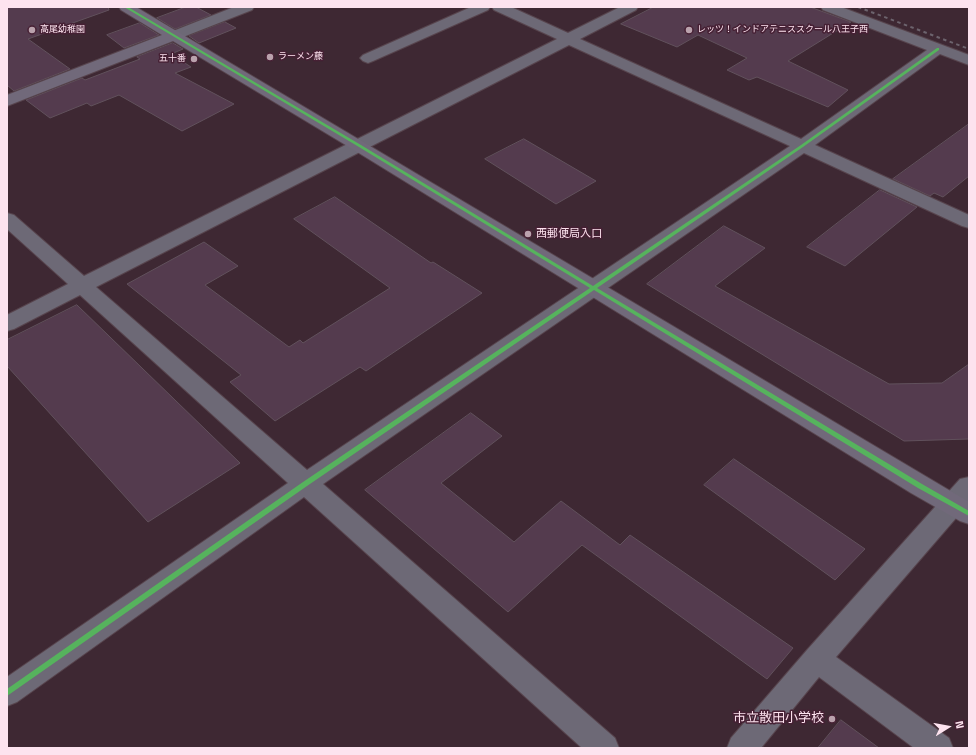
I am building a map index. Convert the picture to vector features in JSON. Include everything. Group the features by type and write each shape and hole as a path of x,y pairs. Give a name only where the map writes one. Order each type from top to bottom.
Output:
{"street":[{"path":"126,7 360,146 592,287 964,502 817,659 742,748"},
{"path":"7,102 247,7"},
{"path":"368,58 482,7"},
{"path":"499,7 969,222"},
{"path":"7,324 632,7"},
{"path":"828,7 969,60"},
{"path":"7,694 305,484 592,287 802,146 938,49"},
{"path":"7,219 604,748"},
{"path":"817,659 938,748"}],"building":[{"path":"7,7 108,7 109,10 28,39 70,69 14,91 7,85"},
{"path":"186,7 196,7 211,15 175,29 157,18"},
{"path":"654,7 810,7 851,22 788,61 848,90 828,107 757,77 749,80 727,70 747,58 698,35 677,47 621,24"},
{"path":"225,22 236,28 199,43 189,36"},
{"path":"140,23 159,35 124,48 107,35"},
{"path":"173,43 183,49 171,54 191,67 175,73 234,104 182,131 119,95 91,106 87,103 50,118 26,100 82,78 85,80 140,59 137,57"},
{"path":"969,124 969,176 943,197 934,193 930,196 893,179"},
{"path":"524,139 596,181 556,204 485,159"},
{"path":"880,190 917,207 845,266 807,247"},
{"path":"335,197 431,263 433,262 482,293 366,371 360,367 275,421 230,382 241,375 127,284 204,242 238,266 205,285 289,347 300,340 303,343 390,288 294,219"},
{"path":"724,226 765,248 715,286 889,384 942,383 969,364 969,439 904,441 647,284"},
{"path":"77,305 240,463 148,522 7,366 7,340"},
{"path":"471,413 502,436 441,483 514,542 561,501 620,545 630,535 793,648 767,679 582,545 508,612 365,490"},
{"path":"734,459 865,549 835,580 704,485"},
{"path":"841,720 879,748 818,748"}],"railway":[{"path":"858,7 969,49"}],"cycle path":[{"path":"126,7 360,146 920,486 969,514"},
{"path":"7,693 305,484 802,146 938,49"}],"place":[{"name":"高尾幼稚園","path":"32,30"},
{"name":"レッツ！インドアテニススクール八王子西","path":"689,30"},
{"name":"ラーメン藤","path":"270,57"},
{"name":"五十番","path":"194,59"},
{"name":"西郵便局入口","path":"528,234"},
{"name":"市立散田小学校","path":"832,719"}]}
